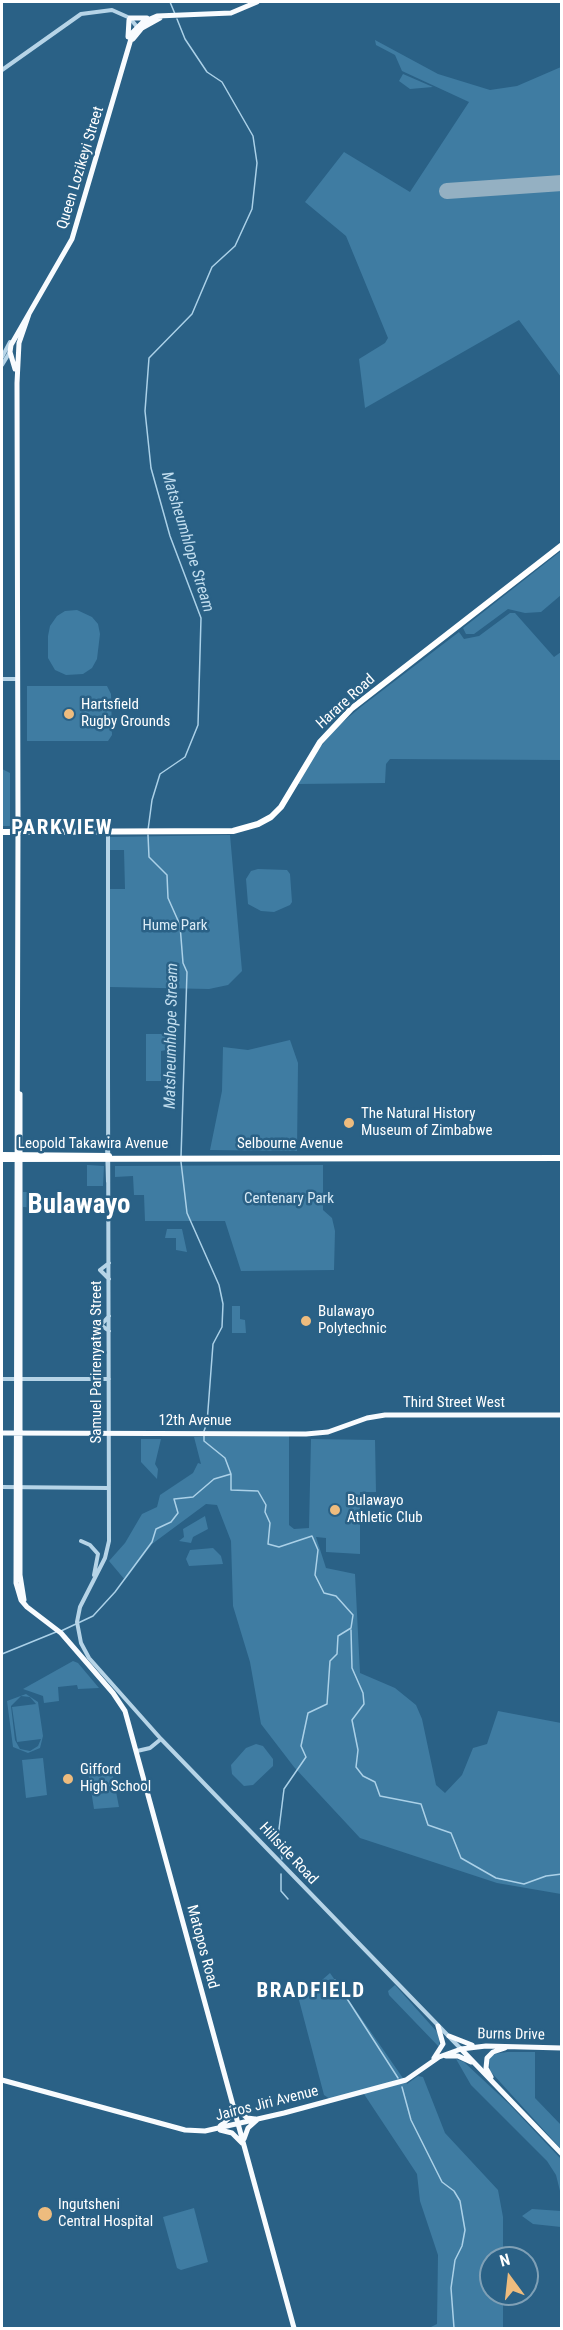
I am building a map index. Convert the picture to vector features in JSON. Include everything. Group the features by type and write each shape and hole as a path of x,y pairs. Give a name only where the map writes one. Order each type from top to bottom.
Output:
{"highway":[{"name":"Harare Road","path":"2,832 18,830 232,831 249,828 271,817 281,807 320,742 338,721 561,545"},
{"name":"Leopold Takawira Avenue","path":"2,1157 182,1158"},
{"name":"Selbourne Avenue","path":"182,1158 561,1158"}],"main road":[{"name":"Queen Lozikeyi Street","path":"16,334 72,239 128,44 137,27 153,17 231,14 257,2"},
{"name":"Queen Lozikeyi Street","path":"126,55 135,36 146,25 172,15"},
{"path":"128,44 129,19 153,17"},
{"path":"18,1487 17,383 19,343 29,314"},
{"path":"16,334 10,352 17,383"},
{"name":"12th Avenue","path":"2,1433 324,1433 385,1415"},
{"name":"Third Street West","path":"385,1415 561,1415"},
{"name":"Matopos Road","path":"18,1487 16,1583 21,1600 59,1631 121,1703 137,1751 294,2328"},
{"path":"431,2062 442,2047 438,2026"},
{"path":"449,2036 475,2046"},
{"name":"Burns Drive","path":"461,2049 475,2046 561,2048"},
{"path":"495,2083 486,2068 487,2058 493,2052 510,2047"},
{"name":"Jairos Jiri Avenue","path":"2,2080 185,2130 216,2129 406,2080 439,2057 461,2049"},
{"name":"Hillside Road","path":"461,2049 561,2154"},
{"path":"439,2057 458,2056 477,2066"},
{"path":"216,2129 229,2118 234,2106 247,2118 258,2119"},
{"path":"216,2129 232,2133 243,2144 248,2128 258,2119"}],"street":[{"path":"2,70 81,14 105,10 120,13 137,27"},
{"path":"137,27 146,25"},
{"path":"135,36 137,27"},
{"name":"Queen Lozikeyi Street","path":"2,365 29,314"},
{"name":"Queen Lozikeyi Street","path":"2,357 16,334"},
{"path":"2,679 18,679"},
{"name":"Samuel Parirenyatwa Street","path":"108,832 109,1541"},
{"path":"109,1263 100,1270 109,1280"},
{"path":"109,1316 101,1325 109,1332"},
{"path":"2,1379 108,1379"},
{"path":"2,1487 108,1488"},
{"path":"81,1541 90,1545 98,1554 94,1578"},
{"name":"Hillside Road","path":"109,1541 105,1558 80,1607 77,1622 89,1658 161,1739 461,2049"},
{"path":"137,1751 150,1748 161,1739"}],"green space":[{"path":"375,40 438,74 490,90 517,86 561,67 561,377 519,320 365,408 359,359 385,343 388,338 346,236 305,202 344,152 410,192 469,102 402,71 395,55 376,45"},
{"path":"403,74 433,87 410,89 399,81"},
{"path":"561,551 561,595 541,612 525,613 508,609 474,634 466,634 463,628"},
{"path":"77,610 92,617 98,624 100,634 97,659 92,668 83,674 66,675 55,670 48,658 48,636 50,626 57,616 65,611"},
{"path":"510,613 515,613 554,657 561,652 561,760 390,759 386,764 385,783 298,784 317,751 337,727 362,706 459,632 464,639 479,636"},
{"name":"Hartsfield Rugby Grounds","path":"27,686 107,686 111,694 112,735 108,741 27,741"},
{"path":"2,769 10,773 10,826 2,826"},
{"name":"Hume Park","path":"230,835 242,971 228,985 209,989 110,987 110,889 125,889 124,850 110,850 110,837"},
{"path":"258,869 287,870 290,874 292,902 290,905 274,912 261,911 248,904 246,879 251,871"},
{"path":"146,1034 167,1034 167,1050 161,1051 161,1081 146,1081"},
{"name":"Centenary Park","path":"290,1040 298,1063 297,1151 210,1150 222,1091 223,1047 248,1050"},
{"path":"87,1165 104,1166 103,1186 87,1186"},
{"name":"Centenary Park","path":"323,1165 323,1210 332,1218 335,1231 334,1270 241,1271 225,1221 145,1221 144,1195 134,1195 133,1176 115,1177 115,1166"},
{"path":"23,1192 39,1192 39,1208 23,1207"},
{"path":"167,1229 182,1229 187,1252 176,1250 176,1238 165,1238"},
{"path":"232,1306 240,1306 240,1319 245,1320 246,1333 232,1333"},
{"path":"289,1436 289,1525 294,1529 309,1528 311,1439 375,1440 376,1492 360,1492 360,1554 326,1552 326,1538 316,1537 326,1568 355,1574 360,1673 395,1688 416,1705 422,1719 436,1785 445,1793 462,1775 473,1748 487,1744 498,1711 561,1723 561,1894 497,1883 360,1838 294,1767 261,1724 250,1662 233,1606 231,1541 217,1505 206,1504 152,1544 125,1580 109,1561 125,1543 142,1514 157,1507 160,1495 193,1473 198,1463 201,1464 194,1437"},
{"path":"141,1439 161,1439 155,1464 158,1469 157,1479 141,1462"},
{"path":"205,1516 208,1529 193,1537 191,1543 179,1541 184,1537 183,1529"},
{"path":"213,1548 221,1556 223,1564 189,1566 186,1559 190,1550"},
{"path":"73,1661 78,1663 99,1688 78,1689 77,1685 58,1687 59,1701 44,1703 43,1696 23,1689"},
{"path":"26,1694 38,1702 43,1736 40,1748 28,1753 13,1747 7,1701","holes":["21,1696 30,1697 36,1704 12,1707 17,1742 41,1739 38,1746 30,1751 20,1749 15,1740 11,1706"]},
{"path":"256,1744 263,1746 273,1759 273,1766 253,1785 244,1786 232,1774 231,1765 246,1748"},
{"path":"43,1758 47,1795 26,1798 22,1760"},
{"path":"111,1766 119,1807 94,1809 88,1771"},
{"path":"330,1973 407,2084 418,2076 423,2077 445,2133 498,2190 503,2217 503,2246 479,2246 479,2306 503,2306 503,2328 429,2328 437,2324 438,2255 420,2201 417,2174 362,2091 330,2099 324,2095 299,2000"},
{"path":"395,1985 438,2033 440,2048 389,1995 388,1991"},
{"path":"535,2052 535,2098 561,2125 561,2149 490,2071 489,2059 494,2054"},
{"path":"456,2059 464,2062 509,2104 561,2159 561,2195 556,2175 547,2161 471,2085"},
{"path":"194,2208 208,2262 181,2270 177,2268 163,2217"},
{"path":"532,2209 561,2211 561,2227 533,2224 522,2216"}],"waterway":[{"name":"Matsheumhlope Stream","path":"170,2 175,14"},
{"name":"Matsheumhlope Stream","path":"148,830 152,800 160,774 185,757 198,725 201,618 170,536 151,468 145,411 149,358 192,314 212,267 235,246 252,209 257,163 253,136 222,82 207,72 185,39 177,19"},
{"name":"Matsheumhlope Stream","path":"148,835 149,857 167,875 168,898 180,925 183,963 187,972 181,1157"},
{"name":"Matsheumhlope Stream","path":"181,1162 187,1213 219,1285 223,1304 222,1327 213,1344 207,1423 204,1431"},
{"name":"Matsheumhlope Stream","path":"61,1631 93,1616 115,1592 152,1542 156,1529 171,1522 178,1513 174,1499 193,1497 214,1479 231,1474 225,1458 204,1441 204,1435"},
{"name":"Matsheumhlope Stream","path":"231,1474 231,1490 258,1491 266,1505 265,1512 270,1523 268,1544 279,1547 312,1536 318,1550 315,1575 324,1593 336,1596 353,1615 351,1628 338,1636 337,1654 330,1661 327,1704 308,1713 301,1746 306,1757 284,1789 278,1837 282,1859"},
{"path":"351,1630 352,1668 363,1693 364,1704 352,1720 358,1750 356,1767 363,1776 375,1782 380,1796 421,1804 428,1825 451,1833 461,1858 496,1878 524,1884 546,1876 562,1874"},
{"name":"Matsheumhlope Stream","path":"2,1654 56,1632"},
{"path":"281,1874 281,1891 288,1899"},
{"path":"335,1980 398,2078"},
{"path":"402,2087 411,2120 442,2182 454,2191 460,2201 465,2230 462,2246 455,2260 451,2288 454,2328"}],"runway":[{"path":"447,191 562,183"}],"place":[{"name":"Hartsfield Rugby Grounds","path":"69,714"},
{"name":"The Natural History Museum of Zimbabwe","path":"349,1123"},
{"name":"Bulawayo Polytechnic","path":"306,1321"},
{"name":"Bulawayo Athletic Club","path":"335,1510"},
{"name":"Gifford High School","path":"68,1779"},
{"name":"Ingutsheni Central Hospital","path":"45,2214"}],"district":[{"name":"PARKVIEW","path":"62,829"},
{"name":"Bulawayo","path":"79,1206"},
{"name":"BRADFIELD","path":"311,1992"}]}
